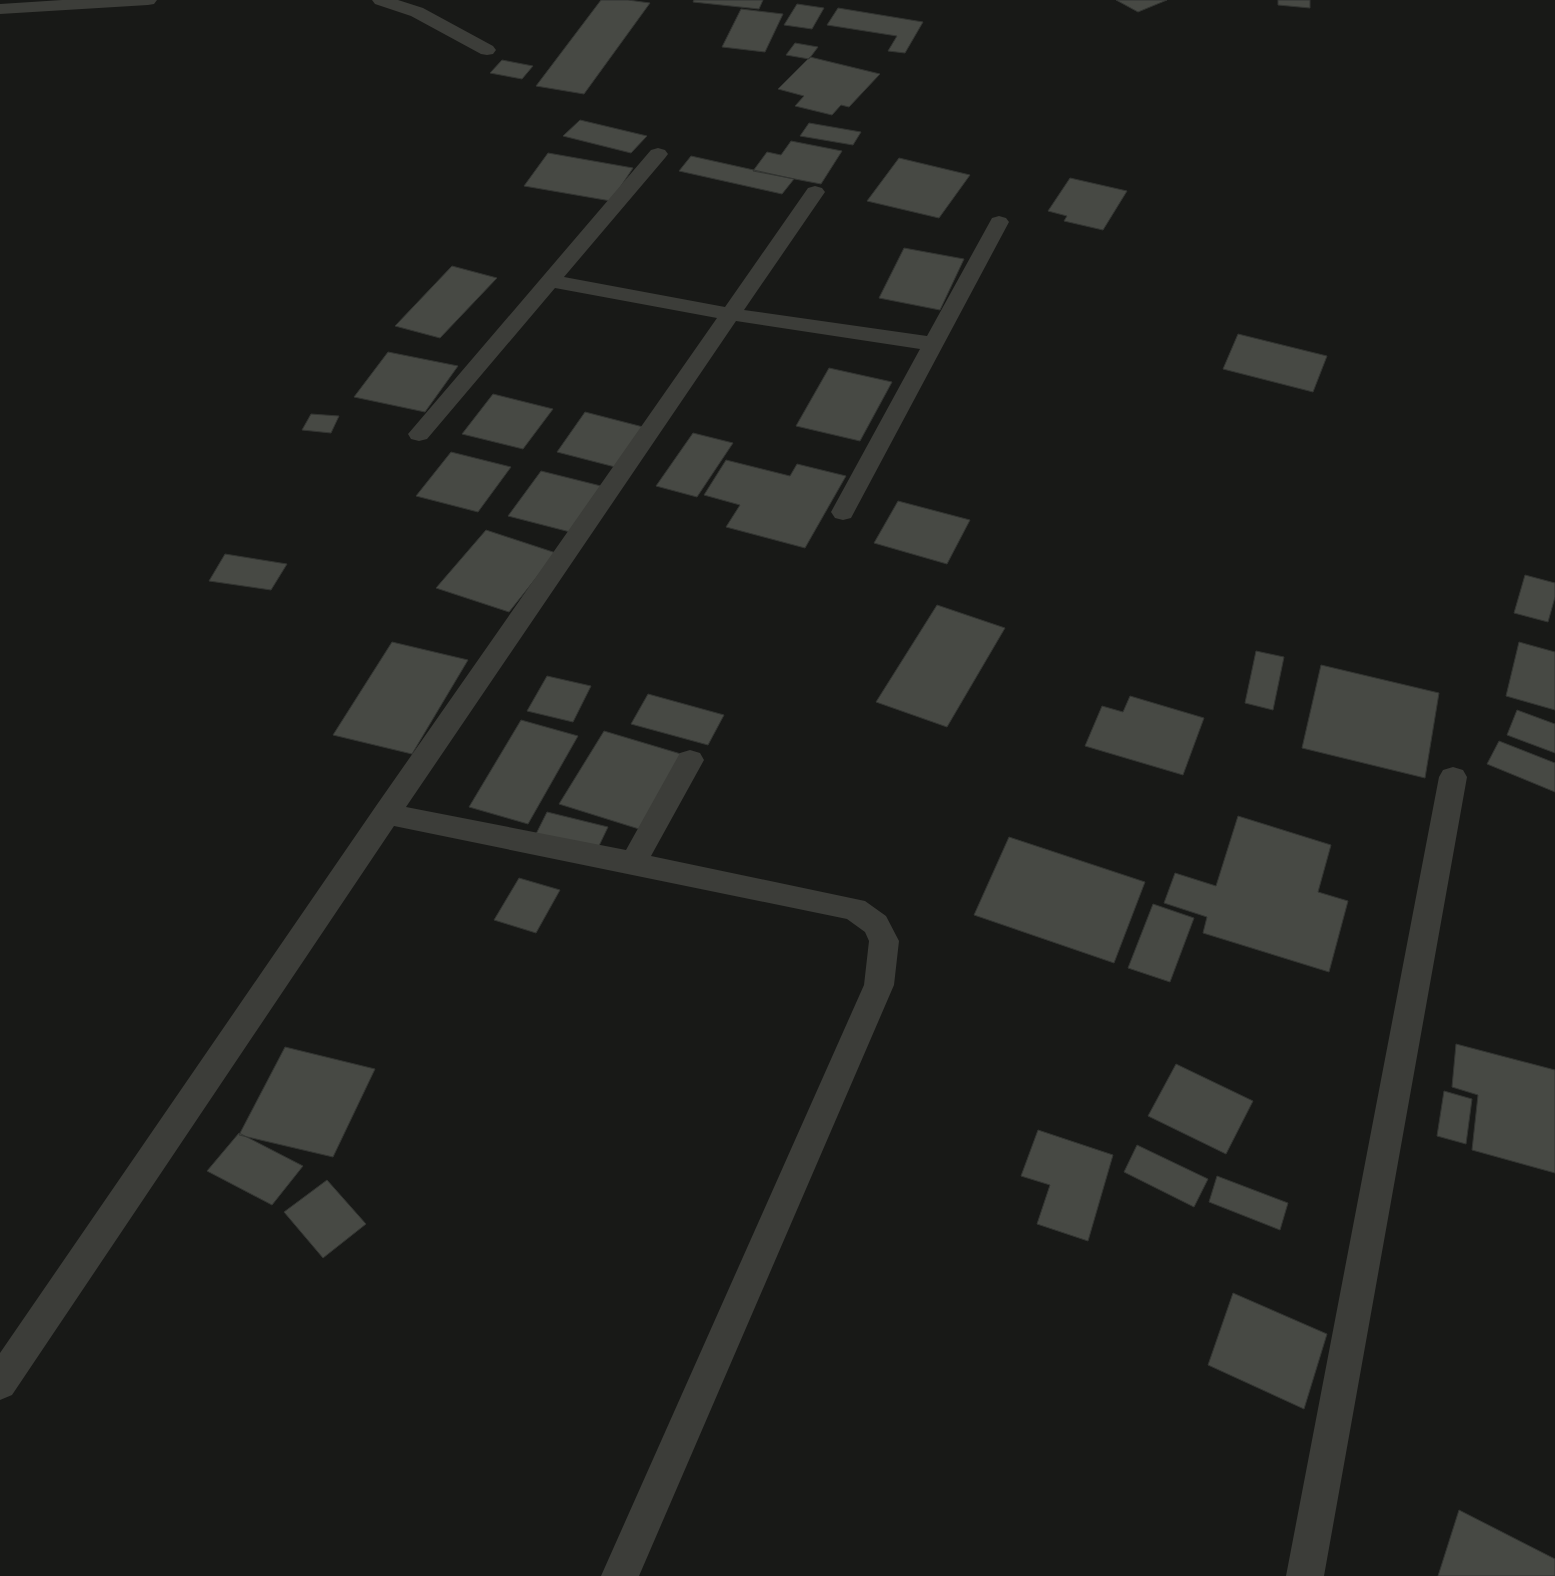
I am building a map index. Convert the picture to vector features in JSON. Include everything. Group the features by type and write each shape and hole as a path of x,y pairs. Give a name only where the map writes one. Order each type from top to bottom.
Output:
{"street":[{"path":"0,9 148,0"},
{"path":"381,0 417,12 487,50"},
{"path":"419,434 658,154"},
{"path":"0,1383 530,602 815,192"},
{"path":"843,512 999,222"},
{"path":"549,281 730,314 933,344"},
{"path":"633,863 690,760"},
{"path":"1306,1576 1453,777"},
{"path":"386,814 854,909 876,924 884,941 878,984 620,1576"}],"building":[{"path":"601,0 628,0 650,3 584,94 536,86"},
{"path":"694,0 763,0 759,9 693,2"},
{"path":"1116,0 1167,0 1138,12"},
{"path":"1278,0 1310,0 1310,8 1278,5"},
{"path":"797,4 824,8 812,29 784,25"},
{"path":"838,8 923,22 905,53 888,51 897,36 827,25"},
{"path":"741,9 783,14 765,52 722,47"},
{"path":"795,43 818,47 809,59 786,55"},
{"path":"810,57 880,74 849,107 841,105 832,115 795,106 804,96 778,89"},
{"path":"502,60 533,66 522,79 490,73"},
{"path":"580,120 647,136 631,153 563,136"},
{"path":"809,123 861,132 853,145 800,136"},
{"path":"791,141 842,151 821,184 753,171 767,152 781,155"},
{"path":"548,153 633,168 611,201 524,186"},
{"path":"691,156 794,179 782,194 679,171"},
{"path":"899,158 970,175 939,218 867,201"},
{"path":"1070,178 1127,191 1103,230 1064,221 1067,216 1048,211"},
{"path":"904,248 964,259 940,310 879,298"},
{"path":"452,266 497,278 440,338 395,326"},
{"path":"1238,334 1327,356 1313,392 1223,369"},
{"path":"388,352 458,366 425,412 354,397"},
{"path":"829,368 892,382 860,441 796,426"},
{"path":"493,394 553,409 523,449 462,434"},
{"path":"585,412 647,428 619,468 557,452"},
{"path":"311,414 339,416 331,433 302,430"},
{"path":"693,433 733,443 697,497 656,486"},
{"path":"451,452 511,467 478,512 416,496"},
{"path":"726,460 790,476 797,464 846,476 805,548 726,527 740,505 704,495"},
{"path":"541,471 605,487 574,533 508,516"},
{"path":"898,501 970,520 947,564 874,543"},
{"path":"486,530 556,553 509,612 436,588"},
{"path":"225,554 287,564 271,590 209,581"},
{"path":"1525,575 1555,583 1555,597 1548,622 1514,613"},
{"path":"937,605 1005,628 947,727 876,702"},
{"path":"392,642 468,660 412,754 333,735"},
{"path":"1519,642 1555,652 1555,710 1506,696"},
{"path":"1256,651 1284,657 1273,710 1245,703"},
{"path":"1321,665 1439,693 1425,778 1302,748"},
{"path":"547,676 591,686 573,722 527,711"},
{"path":"648,694 724,715 708,745 631,724"},
{"path":"1130,696 1204,718 1183,775 1085,746 1102,706 1123,712"},
{"path":"1517,710 1555,724 1555,753 1507,735"},
{"path":"521,720 578,736 528,824 469,807"},
{"path":"604,731 681,754 639,829 559,804"},
{"path":"1499,741 1555,763 1555,792 1487,764"},
{"path":"547,812 608,827 597,850 536,834"},
{"path":"1238,816 1331,845 1318,892 1348,901 1329,972 1203,933 1207,917 1164,903 1175,873 1216,886"},
{"path":"1009,837 1145,882 1114,963 974,915"},
{"path":"519,878 560,890 536,933 494,920"},
{"path":"1153,904 1194,918 1170,982 1128,968"},
{"path":"1456,1044 1555,1070 1555,1173 1472,1150 1478,1095 1452,1087"},
{"path":"285,1047 375,1069 333,1157 239,1135"},
{"path":"1176,1064 1253,1101 1226,1154 1148,1116"},
{"path":"1444,1091 1472,1099 1466,1144 1437,1136"},
{"path":"1038,1130 1113,1155 1088,1241 1037,1224 1050,1185 1021,1176"},
{"path":"239,1133 303,1166 272,1205 207,1171"},
{"path":"1137,1145 1208,1179 1194,1207 1124,1172"},
{"path":"1217,1176 1288,1203 1280,1230 1209,1202"},
{"path":"327,1180 366,1224 323,1258 284,1212"},
{"path":"1233,1293 1327,1334 1304,1409 1208,1365"},
{"path":"1459,1510 1555,1559 1555,1576 1438,1576"}]}
